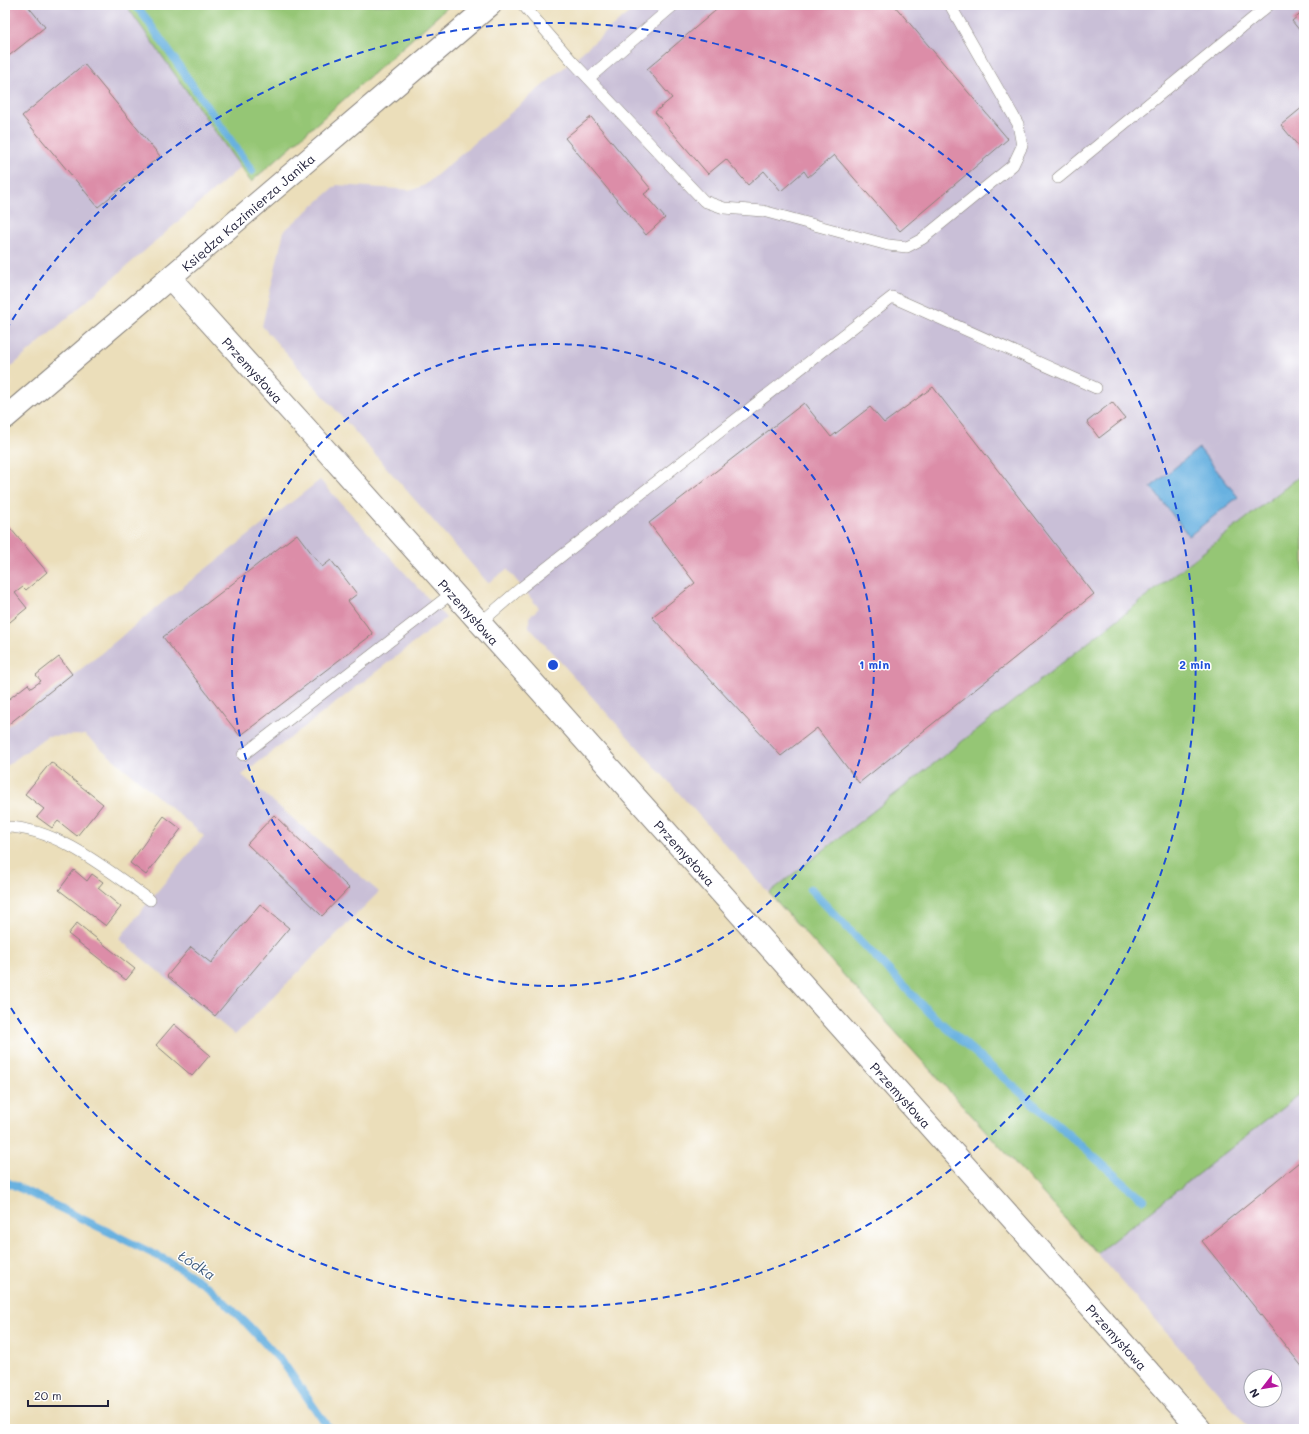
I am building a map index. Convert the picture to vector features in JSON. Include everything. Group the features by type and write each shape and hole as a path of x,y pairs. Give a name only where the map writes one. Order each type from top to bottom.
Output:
{"street":[{"name":"Księdza Kazimierza Janika","path":"5,418 490,5"},
{"name":"Przemysłowa","path":"170,278 1200,1429"}],"lane":[{"path":"523,5 704,201 724,208 762,211 888,245 907,247 922,239 1013,165 1022,146 1018,124 950,5"},
{"path":"589,78 674,5"},
{"path":"1058,178 1269,5"},
{"path":"479,624 527,583 892,297 1096,388"},
{"path":"243,754 452,593"},
{"path":"5,827 40,833 76,848 150,900"}],"shaded area":[{"path":"5,5 126,5 242,166 10,368 5,369"},
{"path":"638,5 1304,5 1304,473 769,893 529,627 529,617 539,608 507,569 488,583 262,326 284,231 337,185 413,190 425,185"},
{"path":"320,480 446,618 242,775 379,892 235,1035 119,939 204,836 85,735 47,736 5,767 5,728"},
{"path":"1304,1091 1304,1429 1250,1429 1097,1253"}],"green space":[{"path":"126,5 450,5 251,182"},
{"path":"1304,473 1304,1091 1097,1253 769,893"}],"water":[{"path":"1199,448 1238,497 1189,536 1151,487"}],"building":[{"path":"5,5 27,5 45,27 5,59"},
{"path":"722,5 894,5 1008,139 900,231 834,155 808,177 804,171 781,191 764,171 748,185 726,159 708,174 655,112 672,98 647,69"},
{"path":"1304,11 1304,36 1292,21"},
{"path":"84,64 160,156 98,207 22,116"},
{"path":"1304,106 1304,153 1281,125"},
{"path":"591,117 651,189 644,194 665,218 646,235 565,138"},
{"path":"933,387 1094,594 859,783 817,728 781,756 652,617 695,583 649,523 804,403 831,437 870,407 884,423"},
{"path":"1112,402 1125,418 1099,438 1087,422"},
{"path":"5,522 47,572 26,590 23,587 15,593 27,608 5,626"},
{"path":"297,534 322,567 331,560 357,594 348,601 373,634 240,736 163,637"},
{"path":"59,657 72,674 5,727 5,702 28,684 31,688 41,681 36,675"},
{"path":"51,762 103,804 77,836 58,821 52,828 37,817 44,809 25,794"},
{"path":"274,815 349,888 322,916 247,844"},
{"path":"164,816 181,829 146,875 130,863"},
{"path":"74,870 87,881 92,874 103,882 98,888 121,907 106,926 59,890"},
{"path":"260,904 289,928 215,1016 167,976 191,947 211,963"},
{"path":"77,923 135,969 126,980 68,934"},
{"path":"174,1024 210,1055 192,1076 156,1045"},
{"path":"1304,1158 1304,1369 1202,1241"}],"waterway":[{"path":"135,5 145,17 252,171"},
{"path":"810,889 931,1014 1143,1200"},
{"name":"Łódka","path":"5,1181 168,1261 211,1289 248,1325 284,1364 329,1429"}]}
